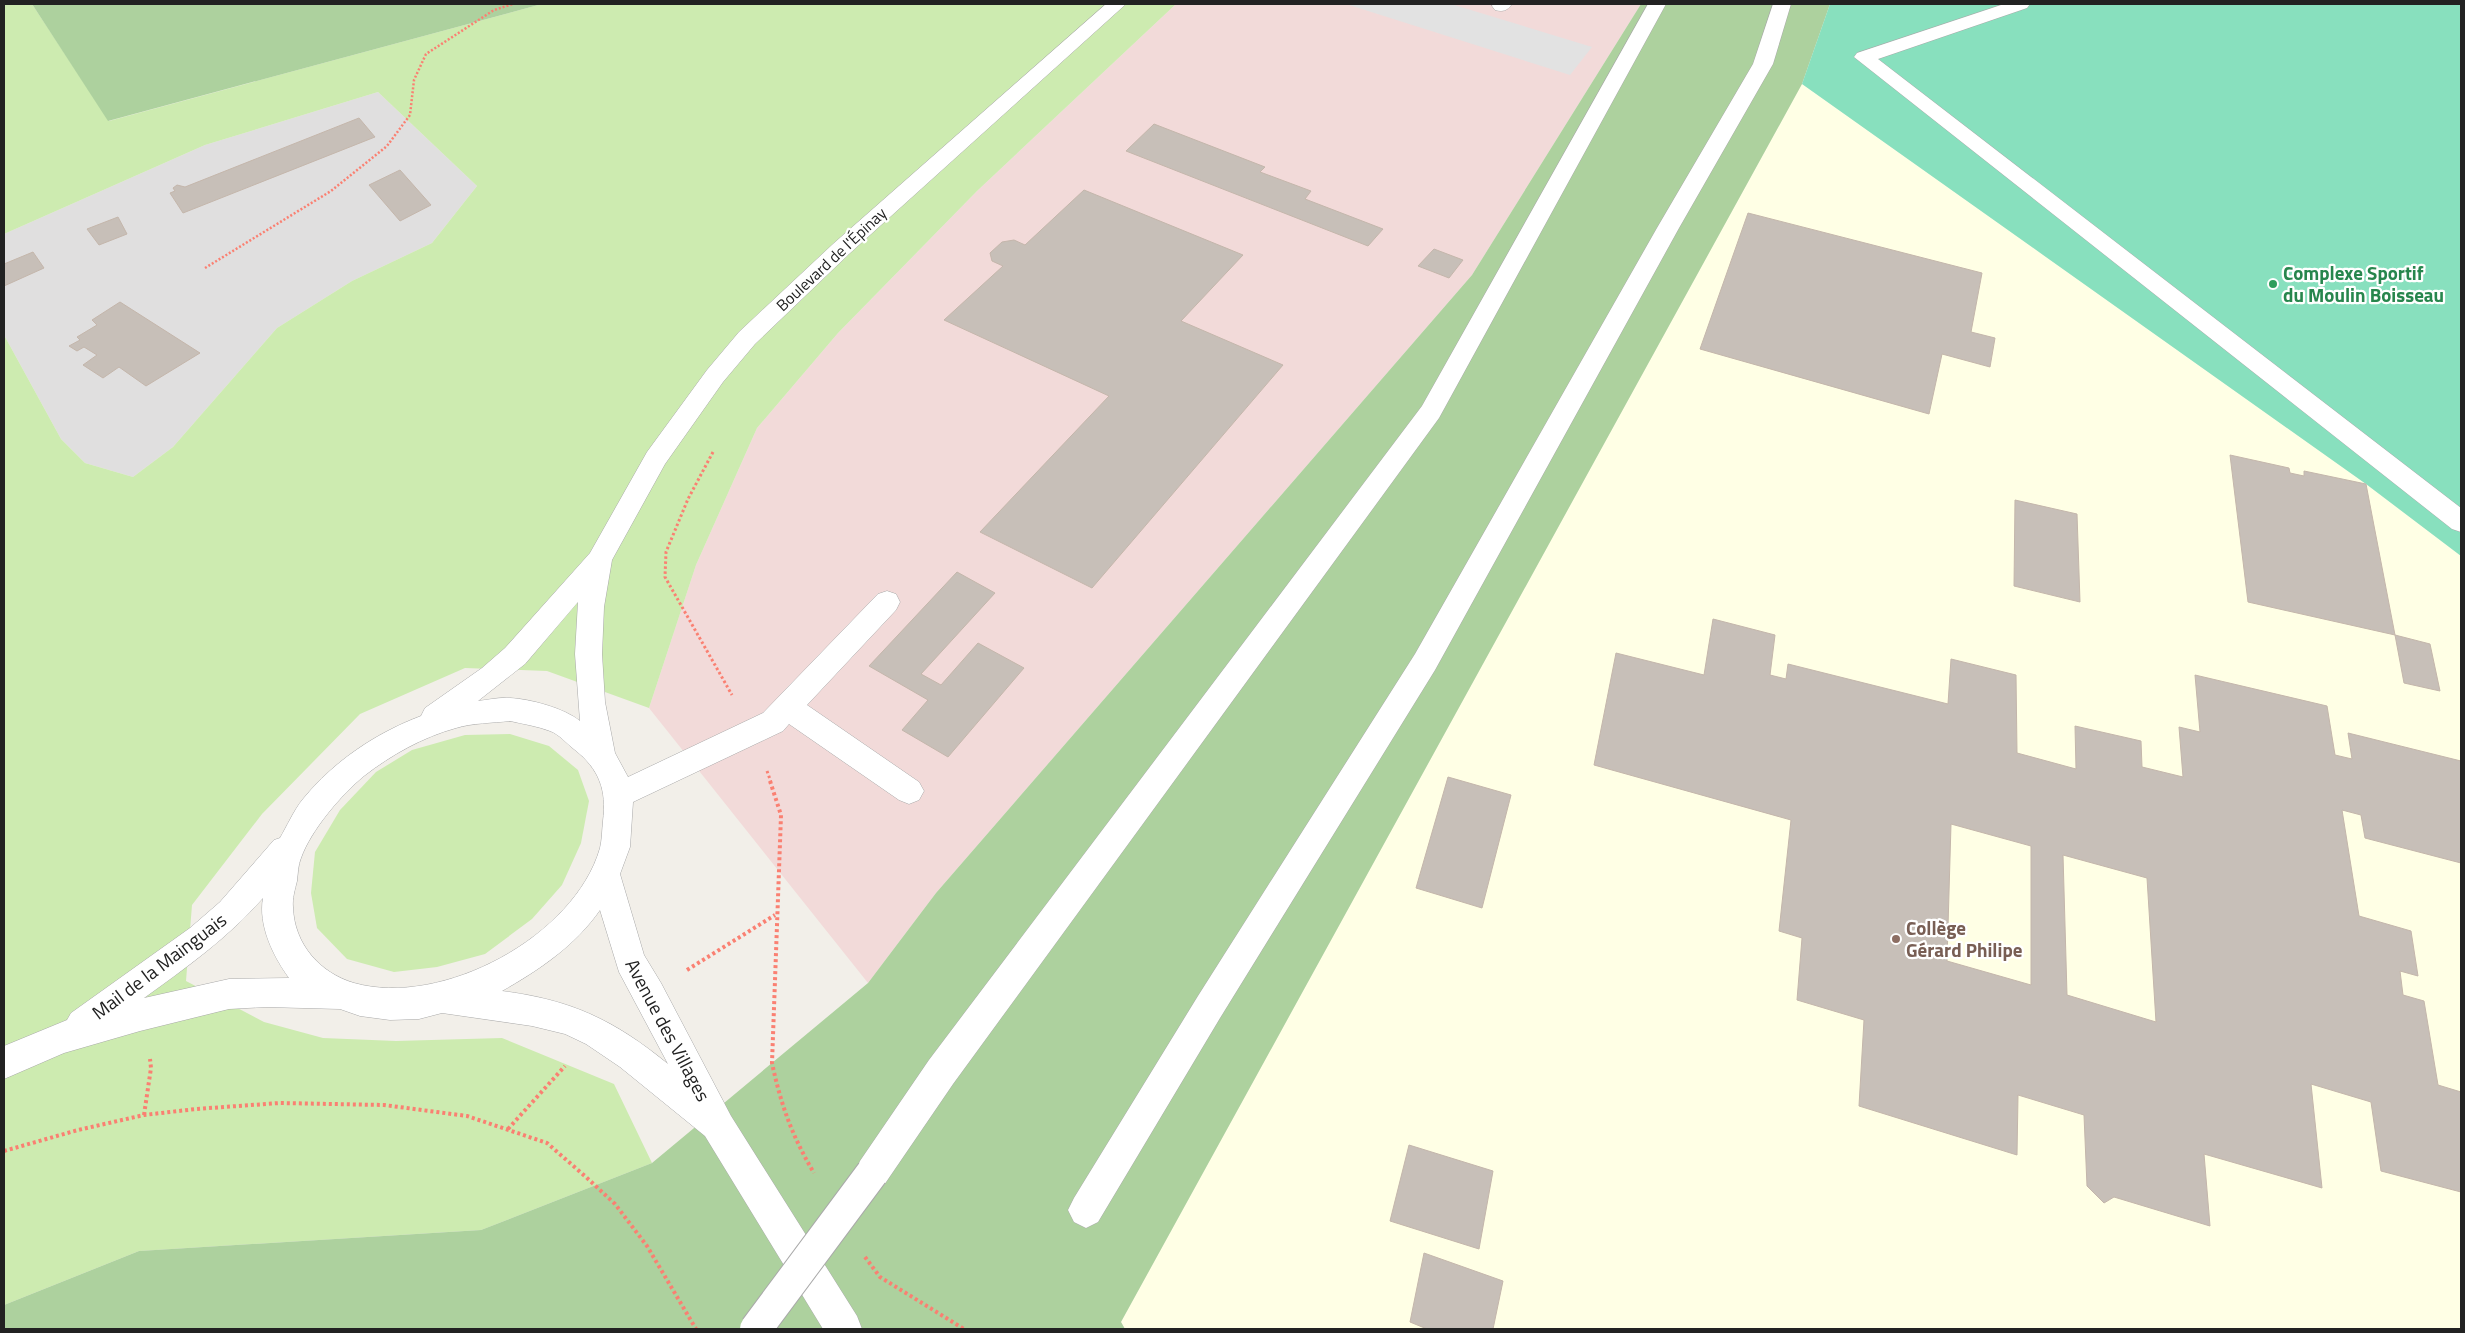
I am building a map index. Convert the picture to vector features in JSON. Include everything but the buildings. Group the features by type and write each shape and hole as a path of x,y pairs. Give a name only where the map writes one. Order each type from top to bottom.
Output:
{"street":[{"name":"Boulevard de l'Épinay","path":"417,728 492,676 515,656 599,560 656,458 714,376 747,338 841,249 1117,4"},
{"path":"756,1329 872,1174 953,1056 1431,412 1657,4"},
{"path":"1086,1210 1209,1008 1425,662 1668,228 1763,64 1782,4"},
{"path":"2021,4 1864,58 2461,522"},
{"name":"Boulevard de l'Épinay","path":"599,560 592,593 588,663 589,690 600,753"},
{"path":"618,795 773,722 887,602"},
{"path":"787,707 909,791"},
{"path":"505,710 542,715 565,724 583,735 600,753 612,775 618,795 619,816 616,840 604,873 572,921 523,964 468,991 439,999 389,1004 343,995 315,981 301,968 282,936 278,916 277,893 281,870 291,843 323,796 341,777 378,749 417,728 443,718 476,712 505,710"},
{"name":"Mail de la Mainguais","path":"61,1038 201,938 231,912 291,843"},
{"name":"Avenue des Villages","path":"604,873 630,961 650,994 720,1128 844,1329"},
{"name":"Mail de la Mainguais","path":"4,1064 61,1038 140,1015 229,994 266,992 343,995"},
{"name":"Avenue des Villages","path":"439,999 498,1006 579,1024 624,1051 720,1128"}],"path":[{"path":"205,268 331,192 387,146 410,115 414,80 426,54 494,10 513,4"},
{"path":"4,1151 78,1130 134,1117 196,1108 280,1103 384,1105 467,1116 547,1143 609,1199 647,1246 696,1329"}],"shaded area":[{"path":"1176,4 1641,4 1472,275 936,893 868,983 649,708 696,565 757,428 838,333 977,191"},
{"path":"1346,4 1451,4 1592,47 1570,75"},
{"name":"Collège Gérard Philipe","path":"1802,84 2366,484 2461,556 2461,1329 1125,1329 1121,1322"},
{"path":"378,92 477,186 432,243 352,281 277,328 173,447 133,477 85,463 61,439 4,335 4,234 205,145"}],"green space":[{"path":"4,4 32,4 109,121 542,4 1176,4 977,191 838,333 757,428 696,565 649,708 547,671 465,668 360,714 262,814 192,905 186,981 264,1022 323,1038 396,1041 502,1038 614,1084 652,1163 481,1230 139,1251 4,1305 4,335 61,439 85,463 133,477 173,447 277,328 352,281 432,243 477,186 378,92 205,145 4,234"},
{"path":"32,4 542,4 108,121"},
{"path":"1641,4 1830,4 1802,84 1121,1322 1125,1329 4,1329 4,1305 139,1251 481,1230 652,1163 868,983 936,893 1472,275"},
{"name":"Complexe Sportif du Moulin Boisseau","path":"1830,4 2461,4 2461,556 2366,484 1802,84"},
{"path":"510,734 549,746 578,770 589,801 581,843 562,885 532,919 485,954 437,967 394,972 347,959 317,928 311,893 315,852 340,810 376,772 412,750 465,735"}],"place":[{"name":"Complexe Sportif du Moulin Boisseau","path":"2273,284"},
{"name":"Collège Gérard Philipe","path":"1896,939"}]}
